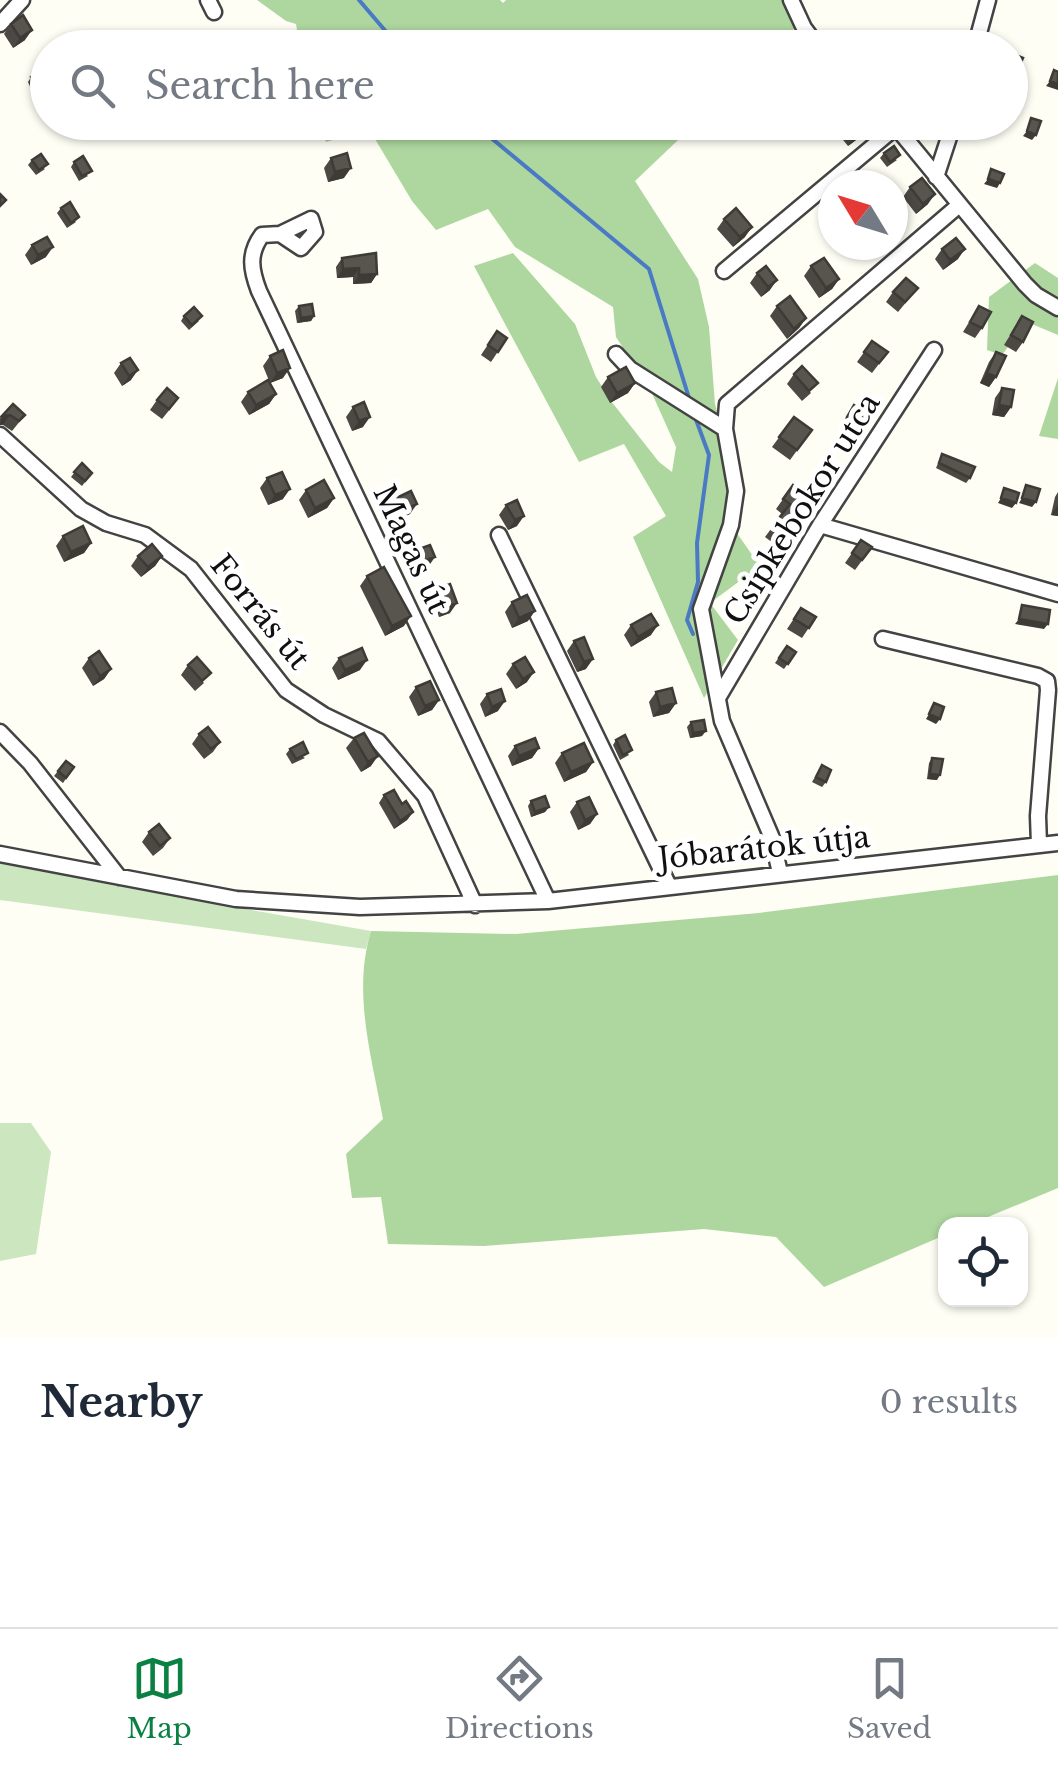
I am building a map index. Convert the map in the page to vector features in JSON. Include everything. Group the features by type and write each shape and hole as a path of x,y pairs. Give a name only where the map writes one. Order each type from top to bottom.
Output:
{"street":[{"path":"0,24 22,0"},
{"path":"791,0 808,30"},
{"path":"980,30 988,0"},
{"path":"724,272 877,140"},
{"path":"906,140 1025,284 1058,308"},
{"path":"936,177 948,140"},
{"path":"780,874 772,838 722,722 701,608 731,525 736,491 726,429 728,404 958,206"},
{"name":"Magas út","path":"280,234 262,236 254,246 251,268 258,291 548,900"},
{"name":"Csipkebokor utca","path":"718,698 820,525 934,350"},
{"path":"616,354 630,369 726,429"},
{"name":"Forrás út","path":"0,435 80,509 106,523 145,535 191,568 286,690 324,715 378,741 424,796 475,905"},
{"path":"820,525 1058,594"},
{"path":"499,535 669,886"},
{"path":"882,638 1046,680 1038,816 1040,844"},
{"path":"0,732 120,877"},
{"name":"Jóbarátok útja","path":"0,854 236,899 360,907 548,900 1058,842"}],"green space":[{"path":"257,0 787,0 798,25 793,30 297,30 296,24"},
{"path":"376,140 678,140 635,181 698,279 709,327 715,404 737,480 734,529 760,566 710,603 738,640 704,698 633,537 666,516 624,444 579,462 474,266 513,253 575,324 596,377 611,401 659,462 672,472 676,447 650,389 616,337 613,307 515,247 488,209 436,230 412,201"},
{"path":"1035,263 1058,278 1058,335 1027,322 1002,355 987,350 989,297"},
{"path":"1058,378 1058,439 1039,436"},
{"path":"0,857 240,908 371,931 366,949 0,900"},
{"path":"1058,875 1058,1188 988,1217 938,1217 938,1238 824,1287 776,1237 704,1229 484,1246 388,1244 381,1197 352,1198 346,1154 383,1119 364,1002 363,978 371,931 516,934 759,913"},
{"path":"0,1123 31,1123 51,1152 36,1254 0,1261"}],"building":[{"path":"23,15 32,30 20,38 11,24"},
{"path":"1054,70 1058,72 1058,84 1050,81"},
{"path":"1031,118 1041,121 1036,135 1028,128"},
{"path":"894,146 900,155 890,162 884,153"},
{"path":"347,153 351,168 335,172 331,158"},
{"path":"41,154 48,164 39,170 32,160"},
{"path":"83,156 92,171 82,176 74,162"},
{"path":"991,169 1004,174 1000,183 988,179"},
{"path":"922,178 935,194 923,204 910,187"},
{"path":"70,202 79,217 71,223 61,208"},
{"path":"736,208 752,227 740,237 724,219"},
{"path":"47,237 53,247 38,255 32,245"},
{"path":"956,238 965,249 950,260 942,249"},
{"path":"376,253 377,274 359,275 359,268 343,269 342,258"},
{"path":"825,260 839,279 826,288 811,266"},
{"path":"766,266 777,280 768,287 757,273"},
{"path":"906,278 918,288 905,302 893,292"},
{"path":"790,296 806,318 794,329 777,306"},
{"path":"312,304 314,316 301,318 299,306"},
{"path":"979,306 991,312 982,328 970,322"},
{"path":"194,307 202,316 192,325 184,316"},
{"path":"1022,316 1033,322 1023,342 1011,335"},
{"path":"497,331 507,338 498,352 488,345"},
{"path":"872,341 888,352 879,363 864,352"},
{"path":"283,350 290,368 277,373 270,356"},
{"path":"996,352 1006,356 996,377 987,373"},
{"path":"130,358 138,370 129,376 121,363"},
{"path":"802,366 818,383 809,391 794,374"},
{"path":"626,367 635,383 617,393 608,377"},
{"path":"268,380 276,394 256,405 248,392"},
{"path":"167,388 178,398 169,409 157,400"},
{"path":"1002,388 1014,390 1011,407 999,405"},
{"path":"364,402 370,417 359,421 353,407"},
{"path":"13,404 25,415 19,421 10,415 2,416"},
{"path":"854,405 869,415 861,426 847,417"},
{"path":"794,417 812,430 797,450 779,437"},
{"path":"942,454 975,467 970,478 939,463"},
{"path":"82,463 92,473 85,481 74,472"},
{"path":"282,472 290,489 275,495 267,478"},
{"path":"324,480 334,498 315,508 306,490"},
{"path":"793,485 814,500 784,536 772,527 790,504 783,499"},
{"path":"1026,485 1040,489 1036,502 1022,498"},
{"path":"1004,488 1019,493 1016,503 1001,498"},
{"path":"411,491 417,504 402,511 396,498"},
{"path":"517,500 524,516 515,520 506,505"},
{"path":"83,526 91,543 71,552 63,536"},
{"path":"861,540 872,547 862,560 852,553"},
{"path":"152,544 162,556 148,567 138,556"},
{"path":"430,545 435,557 420,562 416,550"},
{"path":"384,567 411,616 392,626 367,576"},
{"path":"450,584 457,603 446,607 439,588"},
{"path":"527,595 535,611 519,618 512,602"},
{"path":"1022,605 1050,610 1048,624 1019,619"},
{"path":"801,608 816,617 809,628 794,619"},
{"path":"651,614 658,625 638,637 631,625"},
{"path":"584,637 593,659 584,662 574,641"},
{"path":"787,646 796,652 788,664 779,658"},
{"path":"362,648 367,660 345,670 339,658"},
{"path":"99,651 111,669 100,676 89,658"},
{"path":"197,657 211,673 202,681 188,665"},
{"path":"525,657 534,672 523,679 513,664"},
{"path":"430,681 439,700 425,706 416,687"},
{"path":"672,688 676,703 660,707 656,692"},
{"path":"501,689 505,701 492,707 487,694"},
{"path":"934,703 944,707 940,719 929,714"},
{"path":"704,720 706,731 693,733 691,722"},
{"path":"208,727 220,742 211,749 199,734"},
{"path":"364,733 378,756 368,762 354,738"},
{"path":"625,735 632,750 623,755 616,740"},
{"path":"535,738 539,748 519,756 515,746"},
{"path":"303,742 308,753 296,759 290,749"},
{"path":"584,743 593,762 571,772 562,753"},
{"path":"932,758 943,759 940,775 930,774"},
{"path":"66,761 74,767 66,778 58,771"},
{"path":"822,765 831,770 826,782 816,777"},
{"path":"394,790 402,804 406,801 413,812 400,821 384,795"},
{"path":"545,796 549,807 535,812 531,801"},
{"path":"589,797 597,814 585,820 577,802"},
{"path":"159,824 170,838 160,846 149,832"}],"waterway":[{"path":"359,0 385,30"},
{"path":"494,140 649,269 689,398"},
{"path":"693,634 687,620 698,582 697,543 709,455 695,417"}]}
